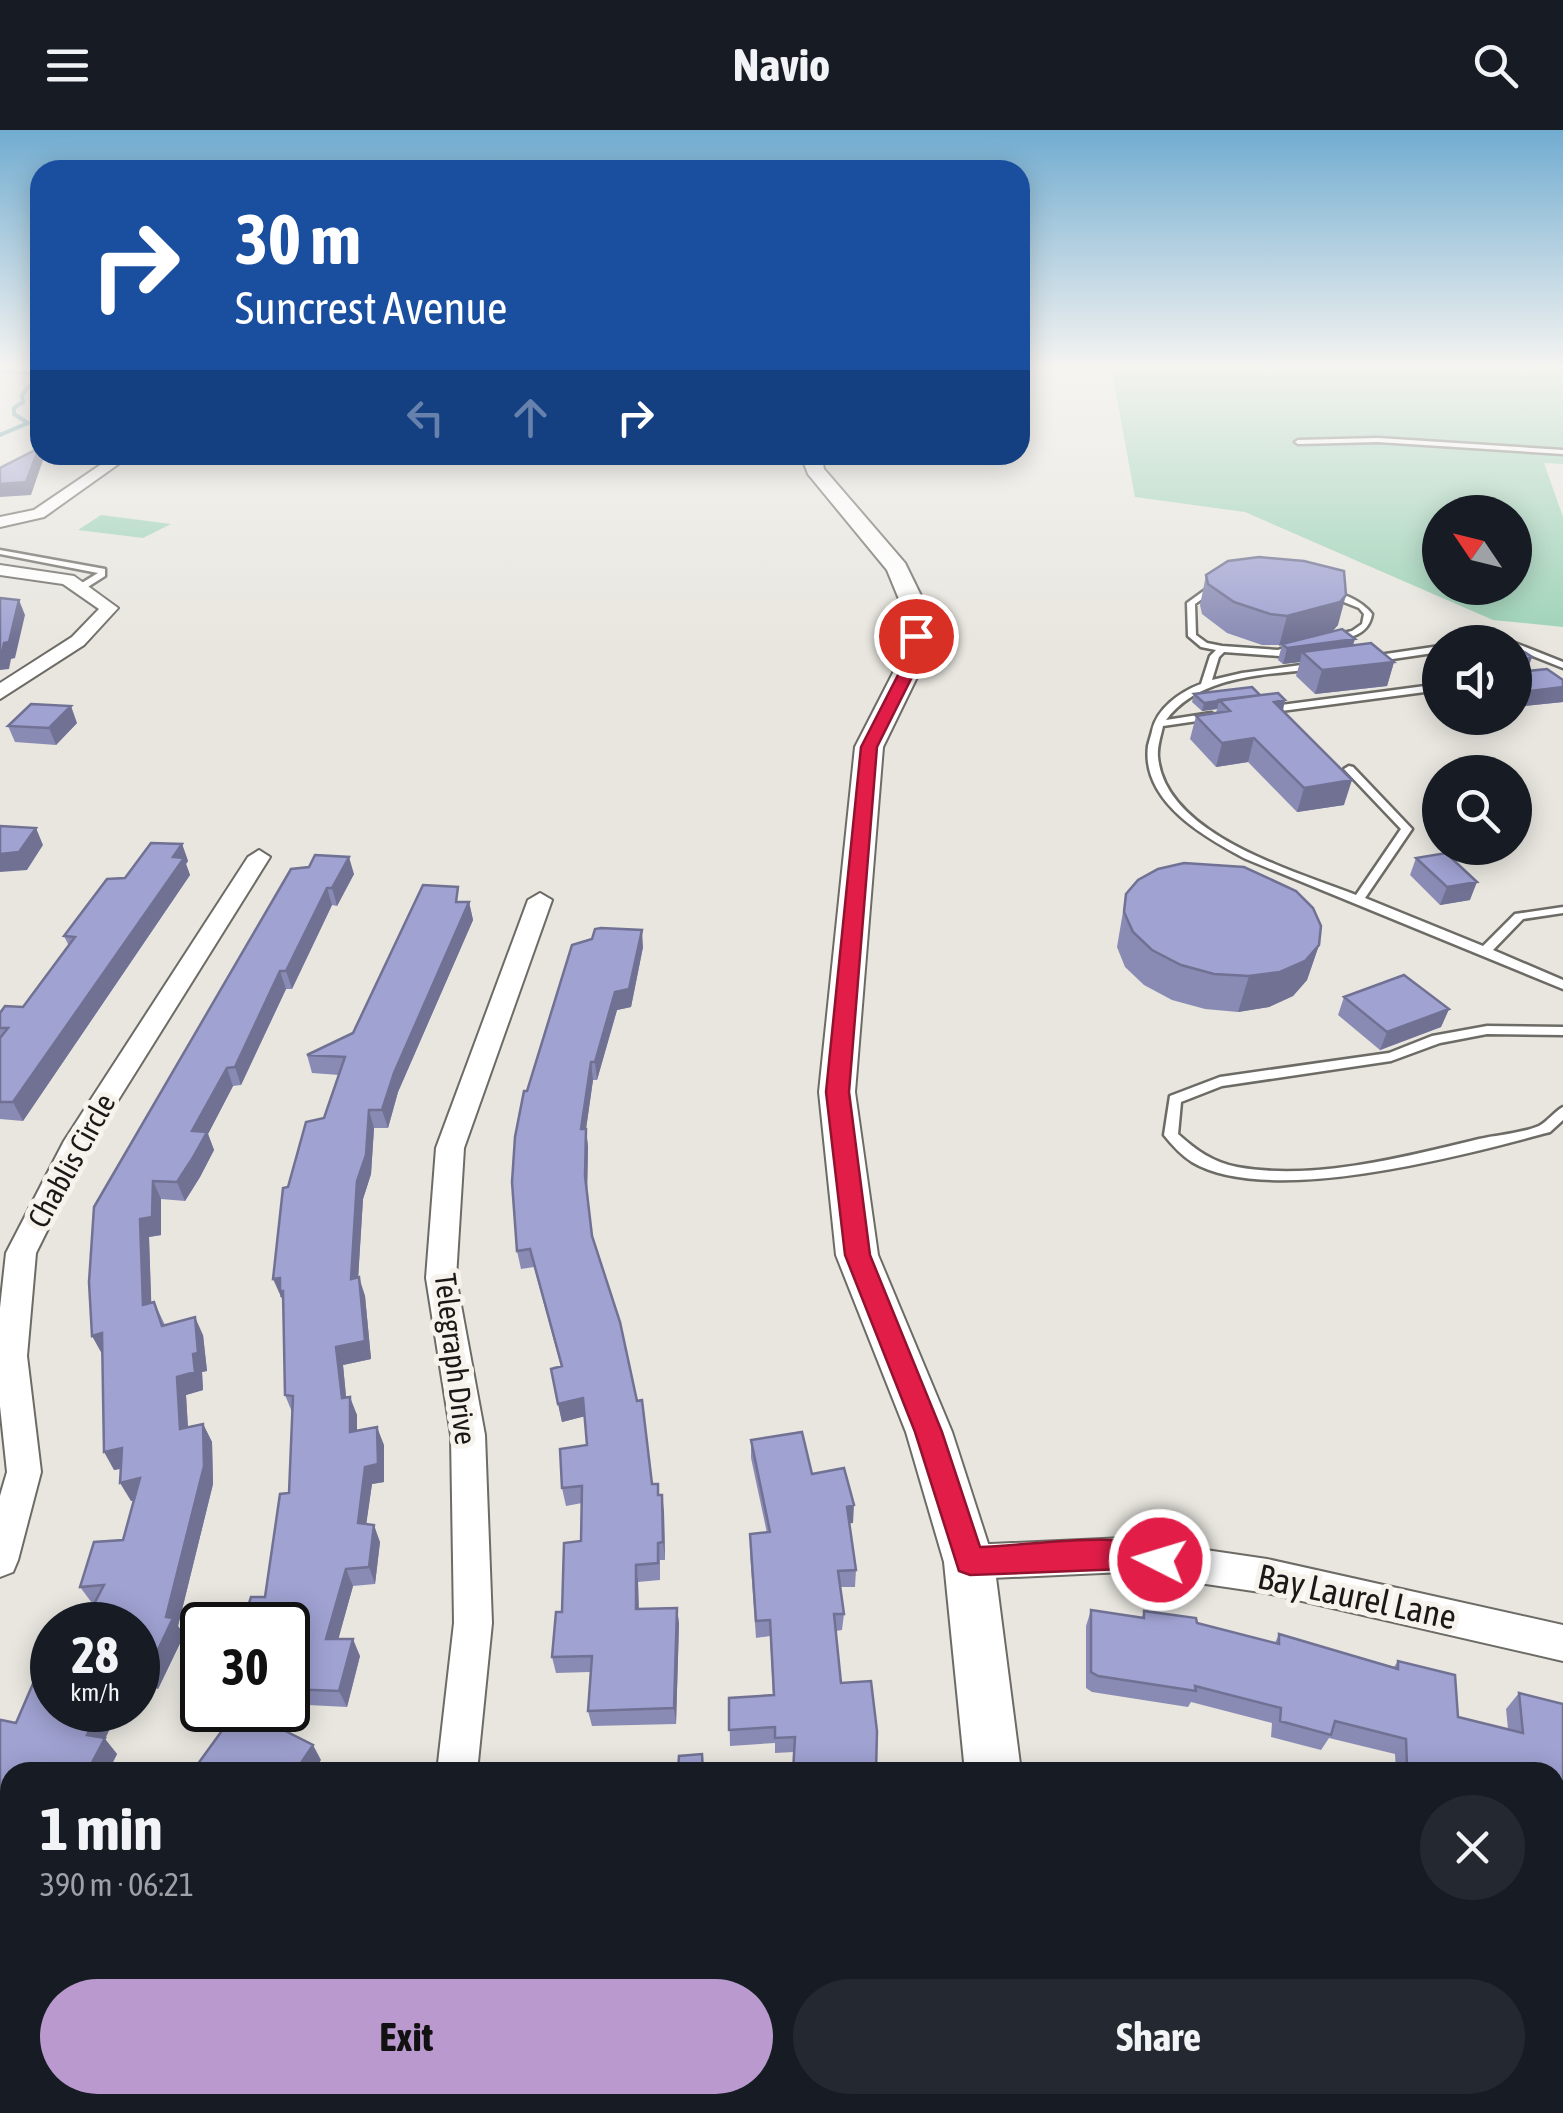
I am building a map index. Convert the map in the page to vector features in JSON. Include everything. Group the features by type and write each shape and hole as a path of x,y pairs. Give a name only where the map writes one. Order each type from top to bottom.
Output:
{"street":[{"path":"0,522 39,514 110,465"},
{"path":"814,465 896,568 913,604 916,636 907,671 869,747 838,1092 858,1255 928,1432 970,1562 992,1762"},
{"path":"0,570 68,580 109,608 78,642 18,677 0,693"},
{"name":"Chablis Circle","path":"0,1560 24,1472 10,1356 21,1253 74,1148 259,857"},
{"name":"Telegraph Drive","path":"458,1762 473,1623 468,1434 441,1278 450,1148 540,900"},
{"name":"Bay Laurel Lane","path":"970,1562 1124,1555 1266,1576 1563,1642"}],"lane":[{"path":"0,552 102,571 101,576 80,588"},
{"path":"1231,582 1204,591 1191,603 1192,636 1204,645 1222,649 1279,653 1304,644"},
{"path":"1309,588 1348,599 1368,614 1366,625 1355,633 1321,640"},
{"path":"1205,687 1215,656 1222,649"},
{"path":"1362,660 1422,652"},
{"path":"1532,653 1563,665"},
{"path":"1330,664 1234,678 1184,693 1158,724 1152,758 1161,786 1190,821 1241,853 1486,950 1563,986"},
{"path":"1547,676 1563,674"},
{"path":"1256,711 1422,689"},
{"path":"1158,724 1224,715"},
{"path":"1348,769 1407,829 1358,900"},
{"path":"1486,950 1518,916 1563,910"},
{"path":"1563,1031 1488,1030 1437,1040 1392,1056 1220,1082 1175,1099 1170,1135 1200,1161 1264,1177 1336,1174 1545,1130 1563,1112"}],"green space":[{"path":"1128,459 1563,459 1563,464 1544,463 1563,517 1563,627 1493,620 1459,605 1532,605 1532,495 1422,495 1422,589 1245,512 1135,497"},
{"path":"101,515 171,524 143,538 78,530"}],"building":[{"path":"18,459 30,459 32,465 26,482 0,484 0,468"},
{"path":"1259,557 1304,561 1344,571 1346,595 1340,602 1287,616 1234,602 1208,584 1206,575 1228,561"},
{"path":"0,598 19,600 9,642 4,643 2,653 0,653"},
{"path":"1342,629 1355,639 1287,648 1282,644"},
{"path":"1371,643 1394,662 1322,670 1302,652"},
{"path":"1547,669 1563,680 1563,687 1532,691 1532,671"},
{"path":"1252,687 1260,695 1204,703 1194,694"},
{"path":"1278,693 1285,700 1274,702 1352,780 1304,788 1254,738 1222,743 1196,716 1230,711 1219,700"},
{"path":"31,704 71,706 49,728 8,726"},
{"path":"0,826 36,828 19,852 0,854"},
{"path":"151,843 182,844 173,857 184,858 13,1102 0,1102 0,1038 8,1028 0,1028 0,1013 5,1006 23,1007 75,937 64,936 107,879 125,878"},
{"path":"315,855 349,857 332,888 327,888 286,971 280,971 235,1067 227,1068 192,1131 207,1132 192,1159 177,1182 153,1181 152,1217 140,1219 143,1305 154,1302 162,1326 195,1317 195,1372 177,1377 180,1429 203,1424 204,1466 166,1617 173,1618 160,1646 160,1602 95,1602 104,1585 80,1587 94,1542 123,1540 140,1478 120,1483 122,1448 104,1452 102,1333 92,1336 89,1282 94,1207 291,869 309,867"},
{"path":"1184,863 1244,867 1296,891 1313,908 1321,926 1319,945 1305,961 1280,972 1249,976 1214,974 1181,965 1152,950 1133,932 1124,912 1126,894 1138,880 1158,869"},
{"path":"1423,865 1459,865 1477,882 1447,887"},
{"path":"423,885 458,887 456,902 469,902 394,1073 382,1110 369,1110 366,1155 357,1181 351,1279 359,1277 365,1341 336,1347 342,1398 350,1397 350,1432 377,1427 378,1464 365,1467 358,1523 374,1525 369,1567 346,1569 326,1639 353,1639 339,1691 310,1690 310,1602 249,1602 251,1597 265,1597 280,1494 289,1493 293,1396 285,1395 283,1291 280,1278 273,1279 283,1188 288,1187 306,1122 324,1118 345,1057 307,1055 353,1033"},
{"path":"595,929 642,930 629,989 615,992 595,1062 591,1062 581,1129 586,1129 585,1176 592,1236 620,1322 637,1401 642,1400 652,1484 658,1484 658,1495 662,1495 663,1542 658,1543 658,1563 636,1565 636,1609 677,1608 674,1708 588,1711 592,1656 552,1657 556,1612 562,1612 564,1543 581,1541 582,1486 562,1488 560,1449 587,1445 583,1398 558,1404 551,1369 562,1366 530,1249 517,1251 512,1182 515,1137 524,1091 572,945 592,939"},
{"path":"1404,975 1449,1009 1387,1032 1344,997"},
{"path":"802,1432 812,1474 844,1468 854,1505 847,1507 856,1570 838,1571 844,1614 834,1614 841,1683 871,1681 876,1762 794,1762 795,1737 775,1738 775,1727 729,1730 729,1698 774,1695 770,1620 756,1621 750,1534 770,1532 751,1440"},
{"path":"1091,1610 1144,1618 1144,1611 1196,1618 1197,1623 1279,1644 1279,1634 1398,1669 1398,1661 1455,1675 1458,1717 1523,1733 1519,1693 1563,1704 1563,1762 1407,1762 1406,1739 1335,1721 1331,1735 1280,1721 1281,1708 1195,1686 1196,1691 1091,1672"},
{"path":"30,1691 30,1732 88,1732 87,1735 105,1738 92,1762 0,1762 0,1722 16,1723"},
{"path":"221,1732 287,1732 313,1745 302,1762 199,1762"},
{"path":"702,1754 702,1762 679,1762 679,1756"}],"route":[{"path":"916,636 907,671 869,747 838,1092 858,1255 928,1432 970,1562 1124,1555 1160,1560"}]}
